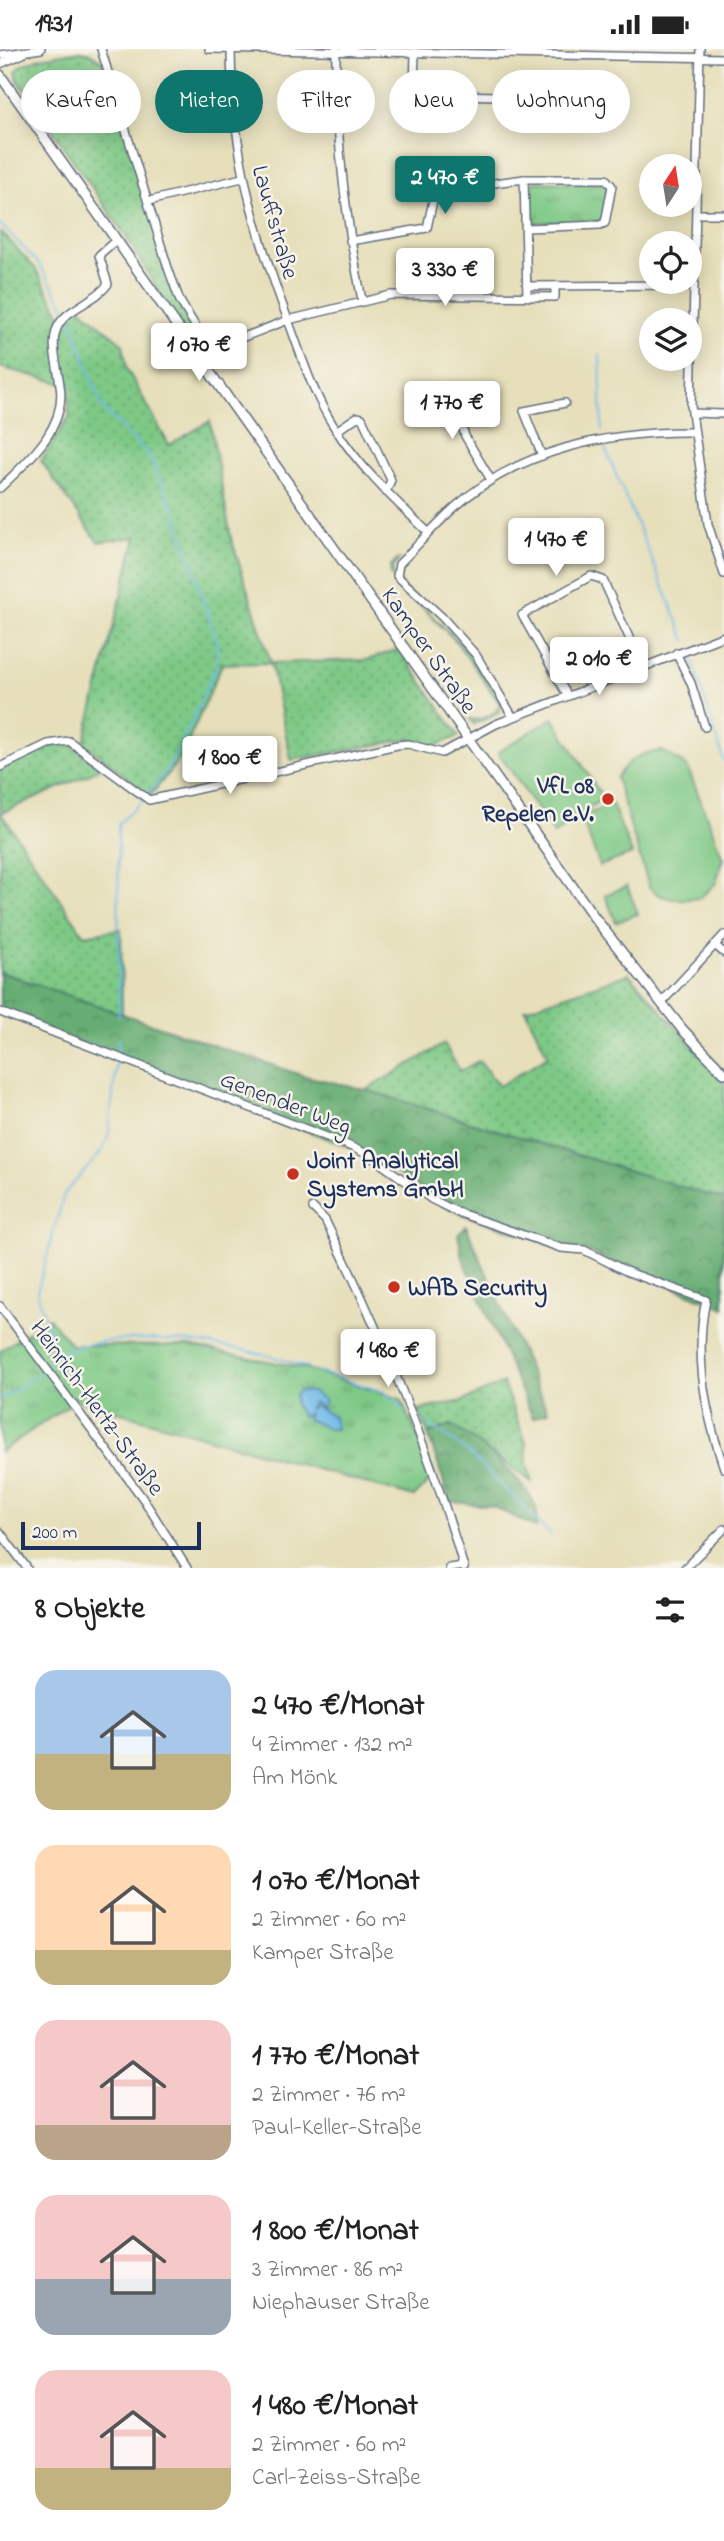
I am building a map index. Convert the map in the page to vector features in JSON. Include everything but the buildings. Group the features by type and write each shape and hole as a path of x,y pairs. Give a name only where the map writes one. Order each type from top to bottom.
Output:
{"main road":[{"name":"Kamper Straße","path":"0,75 594,917 661,1003 724,1073"}],"street":[{"path":"101,49 180,301 210,350 288,320 362,300 408,294 555,297 555,286"},
{"path":"209,49 700,53 724,58"},
{"name":"Lauffstraße","path":"230,49 232,109 242,178 268,267 310,381 336,431 386,492 428,532"},
{"path":"0,55 37,50"},
{"path":"0,64 37,50"},
{"path":"336,50 335,127 350,241 362,300"},
{"path":"415,52 414,94 492,95"},
{"path":"697,154 700,53"},
{"path":"149,201 242,178"},
{"path":"350,241 427,229 434,196 444,190 524,179 606,179 612,186 606,223 600,226 527,228"},
{"path":"524,179 527,296"},
{"path":"702,213 724,214"},
{"path":"0,488 35,453 55,422 62,400 56,331 67,316 108,285 99,255 116,240"},
{"path":"527,286 639,285"},
{"path":"694,294 694,432 708,524 724,574"},
{"path":"450,387 465,436 491,480"},
{"path":"542,456 524,411 565,403"},
{"path":"693,413 724,414"},
{"path":"336,431 357,417 362,418 391,480 386,492"},
{"path":"428,532 491,480 542,456 615,436 694,432"},
{"name":"Kamper Straße","path":"428,532 397,569 402,581 442,618 476,655 513,717"},
{"path":"567,695 522,615 591,576 603,580 642,666"},
{"path":"0,767 47,744 69,741 149,800 397,745 408,744 442,753 513,717 724,636"},
{"path":"676,653 691,683 705,727"},
{"path":"661,1003 724,935"},
{"path":"715,945 724,953"},
{"name":"Genender Weg","path":"0,1012 366,1154 430,1199 457,1212 561,1248 584,1250 628,1272 706,1300 699,1343 714,1432 724,1468"},
{"path":"313,1208 325,1220 386,1345 416,1421 464,1567 449,1568"},
{"name":"Heinrich-Hertz-Straße","path":"0,1306 144,1500 187,1568"},
{"path":"685,1568 724,1529"},
{"path":"0,1532 27,1568"}],"green space":[{"path":"81,51 90,53 103,62 106,70 21,70 21,85 16,72 22,65 40,58"},
{"path":"54,133 126,133 180,301 210,350 197,354 125,235"},
{"path":"535,182 607,184 602,221 532,223 531,188"},
{"path":"0,231 35,268 61,315 77,305 123,344 127,369 169,445 210,421 231,538 271,663 222,664 182,756 150,796 84,743 136,537 98,542 41,461 69,417 68,385 0,367"},
{"path":"400,558 392,569 394,578 470,653 503,703 498,714 474,724 470,719 487,716 500,704 455,640 390,575 391,565"},
{"path":"399,649 459,736 434,746 409,739 291,760 271,663 367,660"},
{"path":"553,718 603,798 554,834 498,752"},
{"path":"68,742 100,767 88,775 1,813 84,935 121,929 122,1015 0,972 0,768 48,745"},
{"path":"663,751 687,766 723,858 716,883 700,898 666,898 649,887 616,778 635,758"},
{"path":"612,804 632,854 600,866 581,817"},
{"path":"627,886 638,914 616,922 605,895"},
{"path":"0,972 301,1075 366,1090 724,1200 724,1308 584,1250 561,1248 457,1212 367,1154 0,1012"},
{"path":"629,974 724,1081 724,1200 366,1090 444,1044 460,1071 479,1061 499,1086 548,1056 525,1009"},
{"path":"466,1226 548,1412 533,1418 463,1259 458,1234"},
{"path":"49,1318 71,1345 190,1346 303,1368 401,1399 435,1475 414,1497 76,1400 0,1452 0,1351"},
{"path":"503,1383 526,1443 527,1464 532,1482 451,1425 428,1434 418,1410 463,1401"},
{"path":"451,1425 500,1462 524,1487 537,1511 536,1528 494,1507 450,1501 428,1434"}],"water":[{"path":"299,1391 312,1392 325,1401 322,1408 314,1402 309,1408 315,1406 334,1417 336,1429 329,1429 307,1419 309,1413 302,1417 295,1405 295,1395"}],"waterway":[{"path":"0,224 39,264 66,309"},
{"path":"71,319 102,407 148,454 173,507 217,642 216,667 184,738 171,764 148,794"},
{"path":"600,354 602,430"},
{"path":"605,448 686,641"},
{"path":"692,658 724,761"},
{"path":"119,1016 118,824 142,801"},
{"path":"118,1039 118,1053"},
{"path":"53,1361 50,1334 37,1292 64,1194 102,1151 108,1137 117,1059"},
{"path":"48,1367 65,1351 93,1343 155,1340 222,1346 254,1352 308,1368"},
{"path":"0,1399 44,1371"},
{"path":"316,1371 384,1392 403,1409"},
{"path":"426,1422 468,1452 551,1535"}],"place":[{"name":"VfL 08 Repelen e.V.","path":"608,799"},
{"name":"Joint Analytical Systems GmbH","path":"293,1174"},
{"name":"WAB Security","path":"394,1287"}]}
